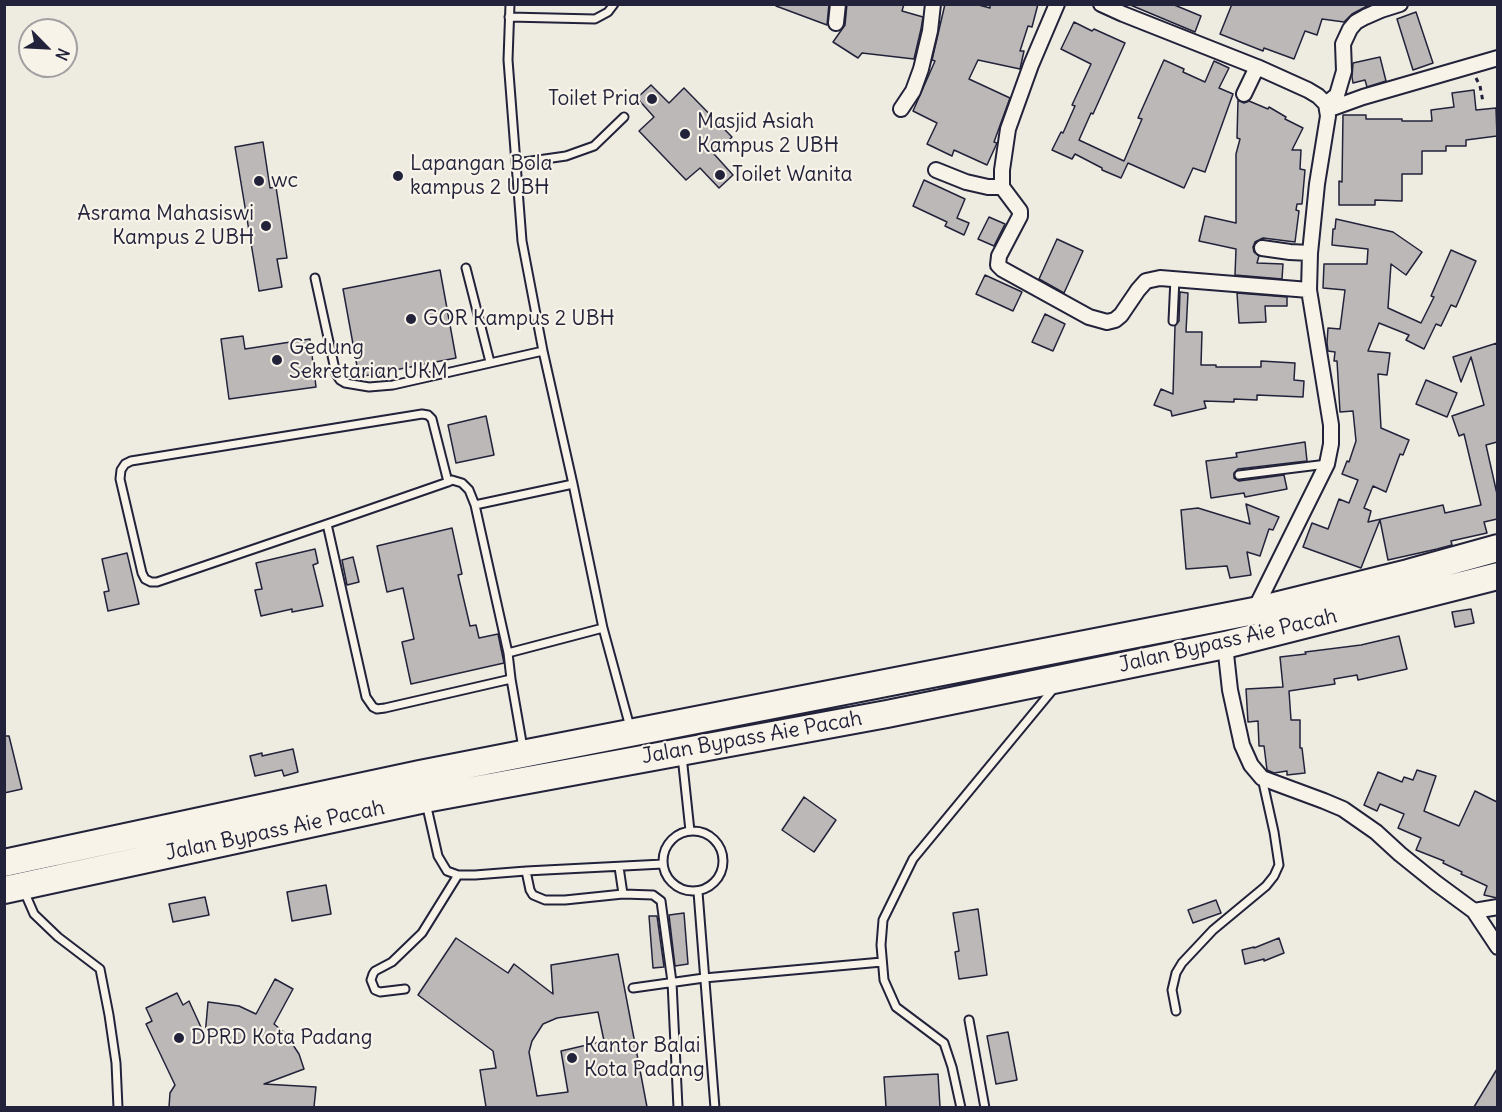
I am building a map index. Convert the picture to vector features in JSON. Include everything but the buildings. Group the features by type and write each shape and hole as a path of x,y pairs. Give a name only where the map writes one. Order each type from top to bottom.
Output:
{"highway":[{"path":"14,874 422,786 524,754 1254,611 1408,573 1497,548"},
{"path":"1408,573 1415,597"},
{"name":"Jalan Bypass Aie Pacah","path":"422,786 681,750 886,714 1226,645 1497,576"},
{"path":"1072,676 1075,646"}],"street":[{"path":"836,23 838,4"},
{"path":"901,109 913,91 921,69 930,31 933,4"},
{"path":"1057,4 1031,65 1008,129 1002,187 1020,211 1020,216 999,256 998,265 1089,317 1107,322 1115,320 1125,310 1146,281 1160,278 1309,291"},
{"path":"1101,4 1308,90 1318,96 1326,107 1328,116 1317,184 1310,253 1309,291 1330,424 1331,444 1327,464 1254,611"},
{"path":"1326,107 1337,95 1344,71 1343,44 1350,29 1356,22 1380,7 1400,4"},
{"path":"1326,107 1497,58"},
{"path":"1244,94 1257,67"},
{"path":"936,170 966,182 988,187 1002,187"},
{"path":"1262,248 1310,253"},
{"path":"1226,645 1230,690 1242,745 1251,765 1262,778 1343,809 1376,832 1436,884 1474,911 1495,940"},
{"path":"1474,911 1497,907"}],"lane":[{"path":"510,4 508,60 522,241 543,351 603,628 631,733"},
{"path":"509,17 595,19 608,12 614,4"},
{"path":"517,163 566,156 594,146 624,117"},
{"path":"466,268 490,362"},
{"path":"315,278 336,374 345,383 369,387 393,385 543,351"},
{"path":"1173,321 1175,278"},
{"path":"448,482 432,419 422,414 131,461 121,470 120,479 142,573 151,582 168,578 327,524 448,482 452,480 462,483 469,490 475,505 508,652 524,754"},
{"path":"1239,475 1327,464"},
{"path":"475,505 573,484"},
{"path":"327,524 366,697 373,707 385,708 511,679"},
{"path":"508,652 603,628"},
{"path":"961,1107 944,1043 896,1007 884,980 881,945 883,920 914,859 1072,676"},
{"path":"681,750 690,831"},
{"path":"1176,1011 1172,990 1176,973 1182,963 1213,930 1266,886 1279,865 1262,778"},
{"path":"422,786 438,856 447,871 458,875 663,864"},
{"path":"690,831 702,832 712,837 720,846 724,857 723,869 718,879 710,887 698,892 686,891 675,885 666,876 663,864 664,852 670,842 679,834 690,831"},
{"path":"619,867 623,894"},
{"path":"525,871 533,895 545,900 623,894 653,895 661,901 672,982 678,1107"},
{"path":"14,874 34,914 58,937 100,969 116,1063 118,1107"},
{"path":"405,988 380,992 375,990 371,980 373,974 392,962 422,933 458,875"},
{"path":"698,892 715,1107"},
{"path":"633,988 704,978 882,962"},
{"path":"969,1020 985,1107"}],"path":[{"path":"1469,66 1480,86 1484,102"}],"place":[{"name":"Toilet Pria","path":"652,99"},
{"name":"Masjid Asiah Kampus 2 UBH","path":"685,134"},
{"name":"Toilet Wanita","path":"720,175"},
{"name":"Lapangan Bola kampus 2 UBH","path":"398,176"},
{"name":"wc","path":"259,181"},
{"name":"Asrama Mahasiswi Kampus 2 UBH","path":"266,226"},
{"name":"GOR Kampus 2 UBH","path":"411,319"},
{"name":"Gedung Sekretarian UKM","path":"277,360"},
{"name":"DPRD Kota Padang","path":"179,1038"},
{"name":"Kantor Balai Kota Padang","path":"572,1058"}]}
